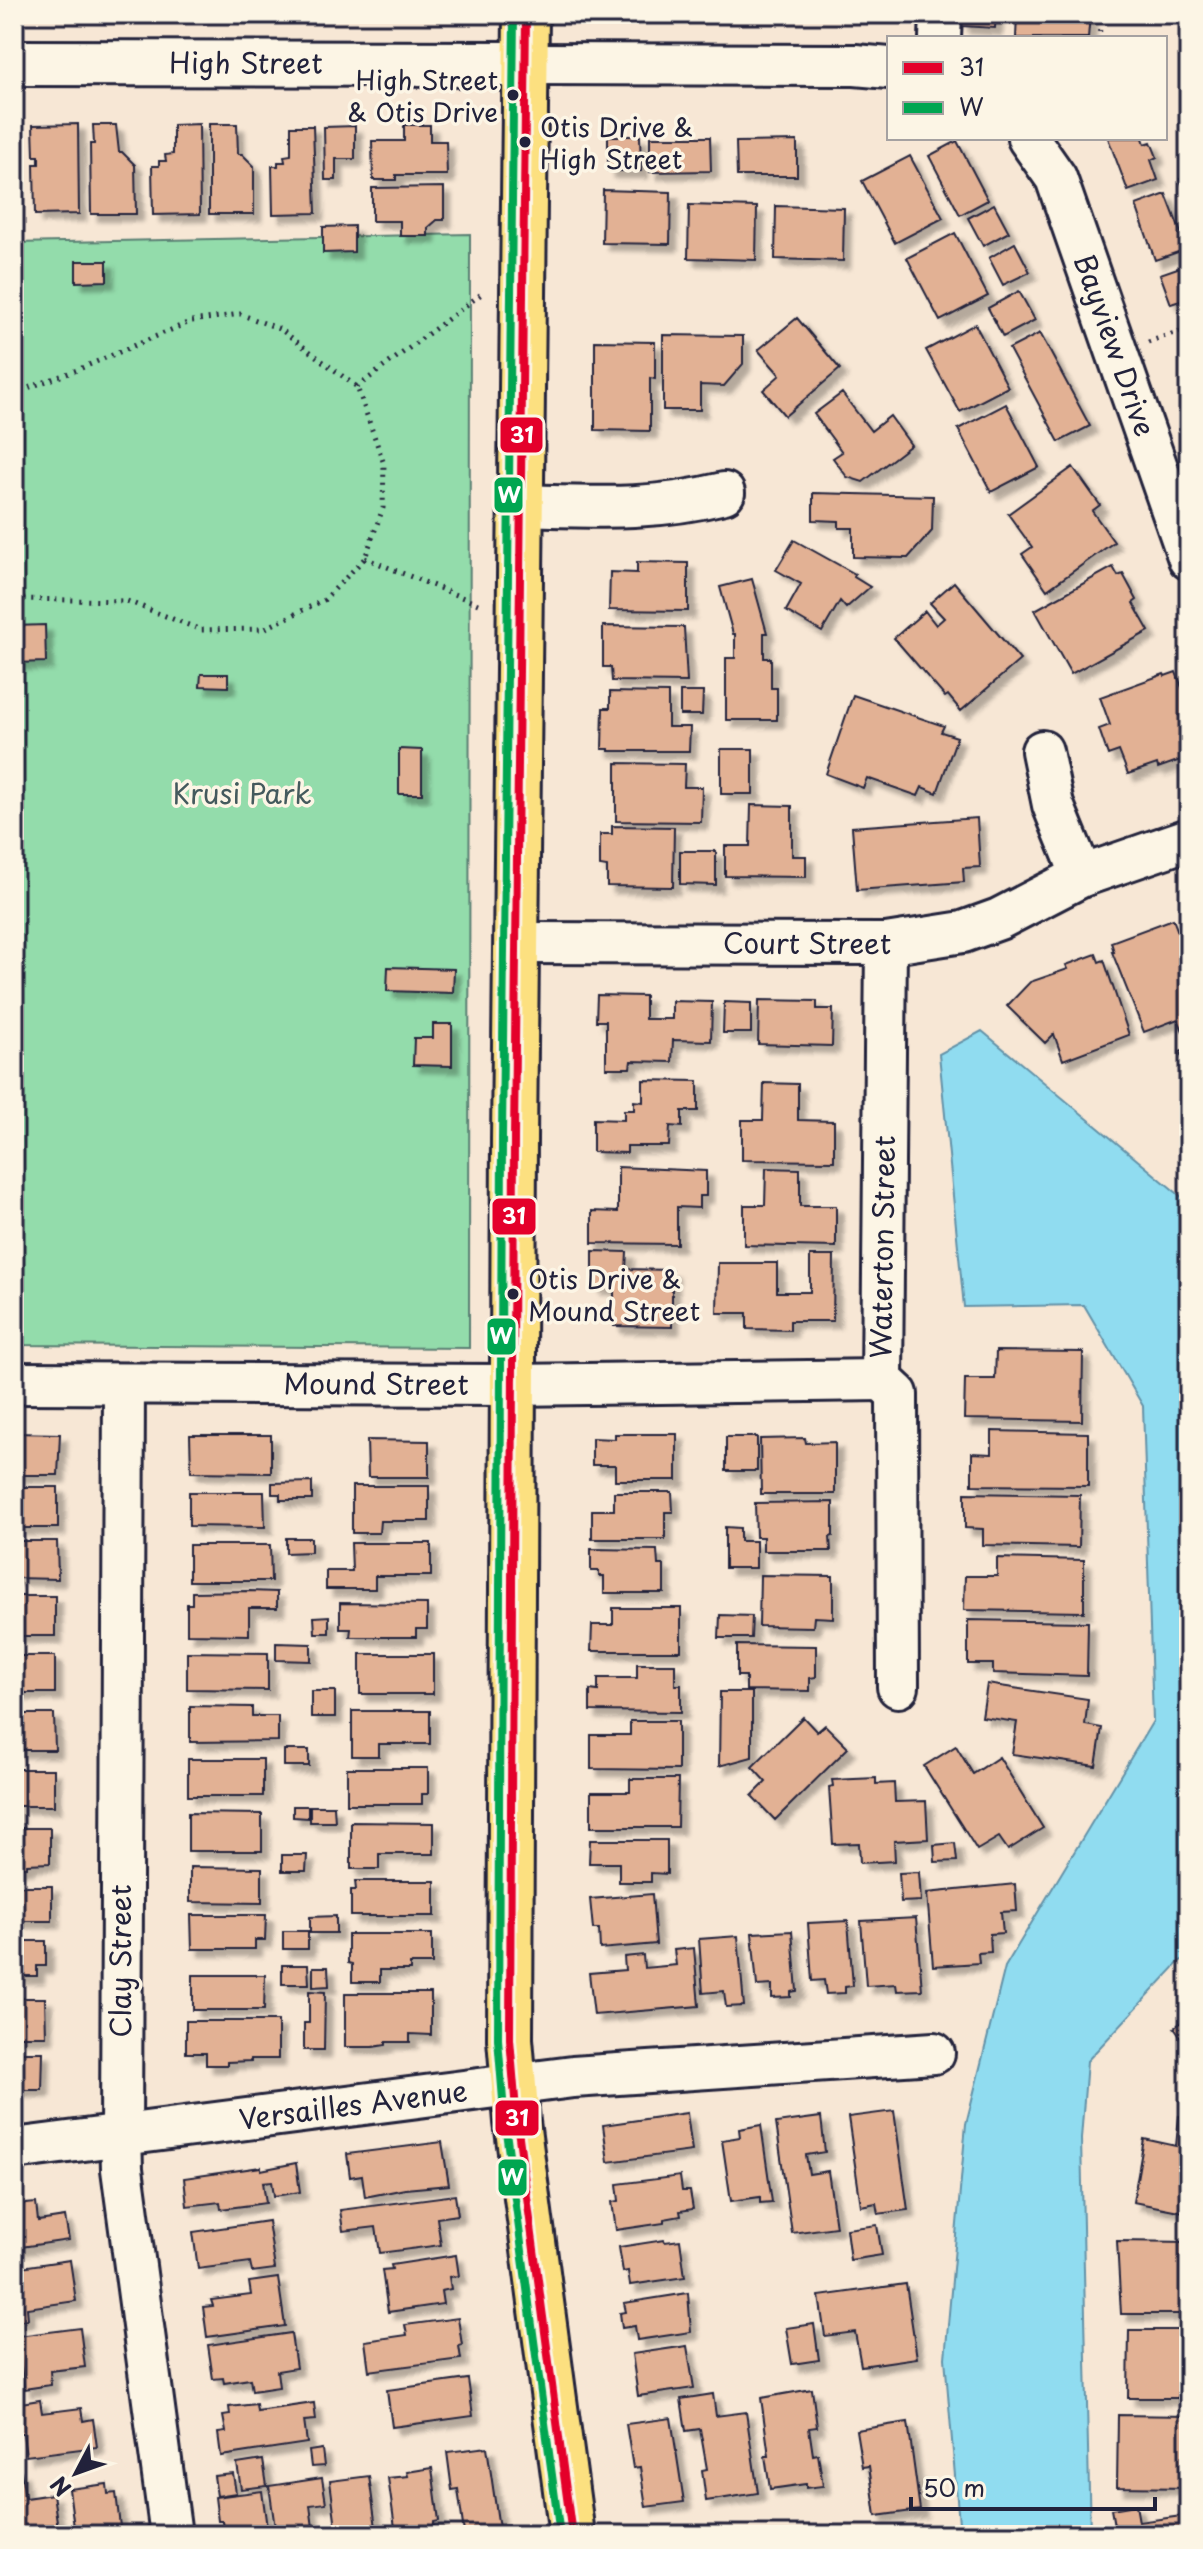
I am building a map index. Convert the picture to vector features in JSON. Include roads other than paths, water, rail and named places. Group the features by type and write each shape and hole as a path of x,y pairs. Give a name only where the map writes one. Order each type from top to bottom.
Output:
{"main road":[{"path":"526,14 510,2039 572,2535"},
{"name":"High Street","path":"14,63 526,64"}],"street":[{"path":"940,36 941,14"},
{"path":"526,64 855,65 887,68"},
{"name":"Bayview Drive","path":"1029,140 1056,178 1189,559"},
{"path":"523,505 640,508 684,503 724,493"},
{"path":"1042,751 1053,805 1082,876"},
{"name":"Court Street","path":"517,943 886,944 963,932 999,919 1082,876 1189,839"},
{"name":"Waterton Street","path":"886,944 882,1380 897,1394 898,1687"},
{"name":"Mound Street","path":"14,1383 513,1385 882,1380"},
{"name":"Clay Street","path":"124,1384 122,2169 171,2535"},
{"name":"Versailles Avenue","path":"14,2149 573,2077 934,2053"}],"water":[{"path":"982,1031 1189,1203 1189,1957 1180,1961 1087,2061 1081,2139 1090,2535 960,2535 945,2358 966,2124 1005,1967 1153,1721 1143,1406 1084,1305 964,1307 939,1054"}],"place":[{"name":"High Street & Otis Drive","path":"513,95"},
{"name":"Otis Drive & High Street","path":"525,142"},
{"name":"Otis Drive & Mound Street","path":"513,1294"}],"park label":[{"name":"Krusi Park","path":"242,794"}]}
